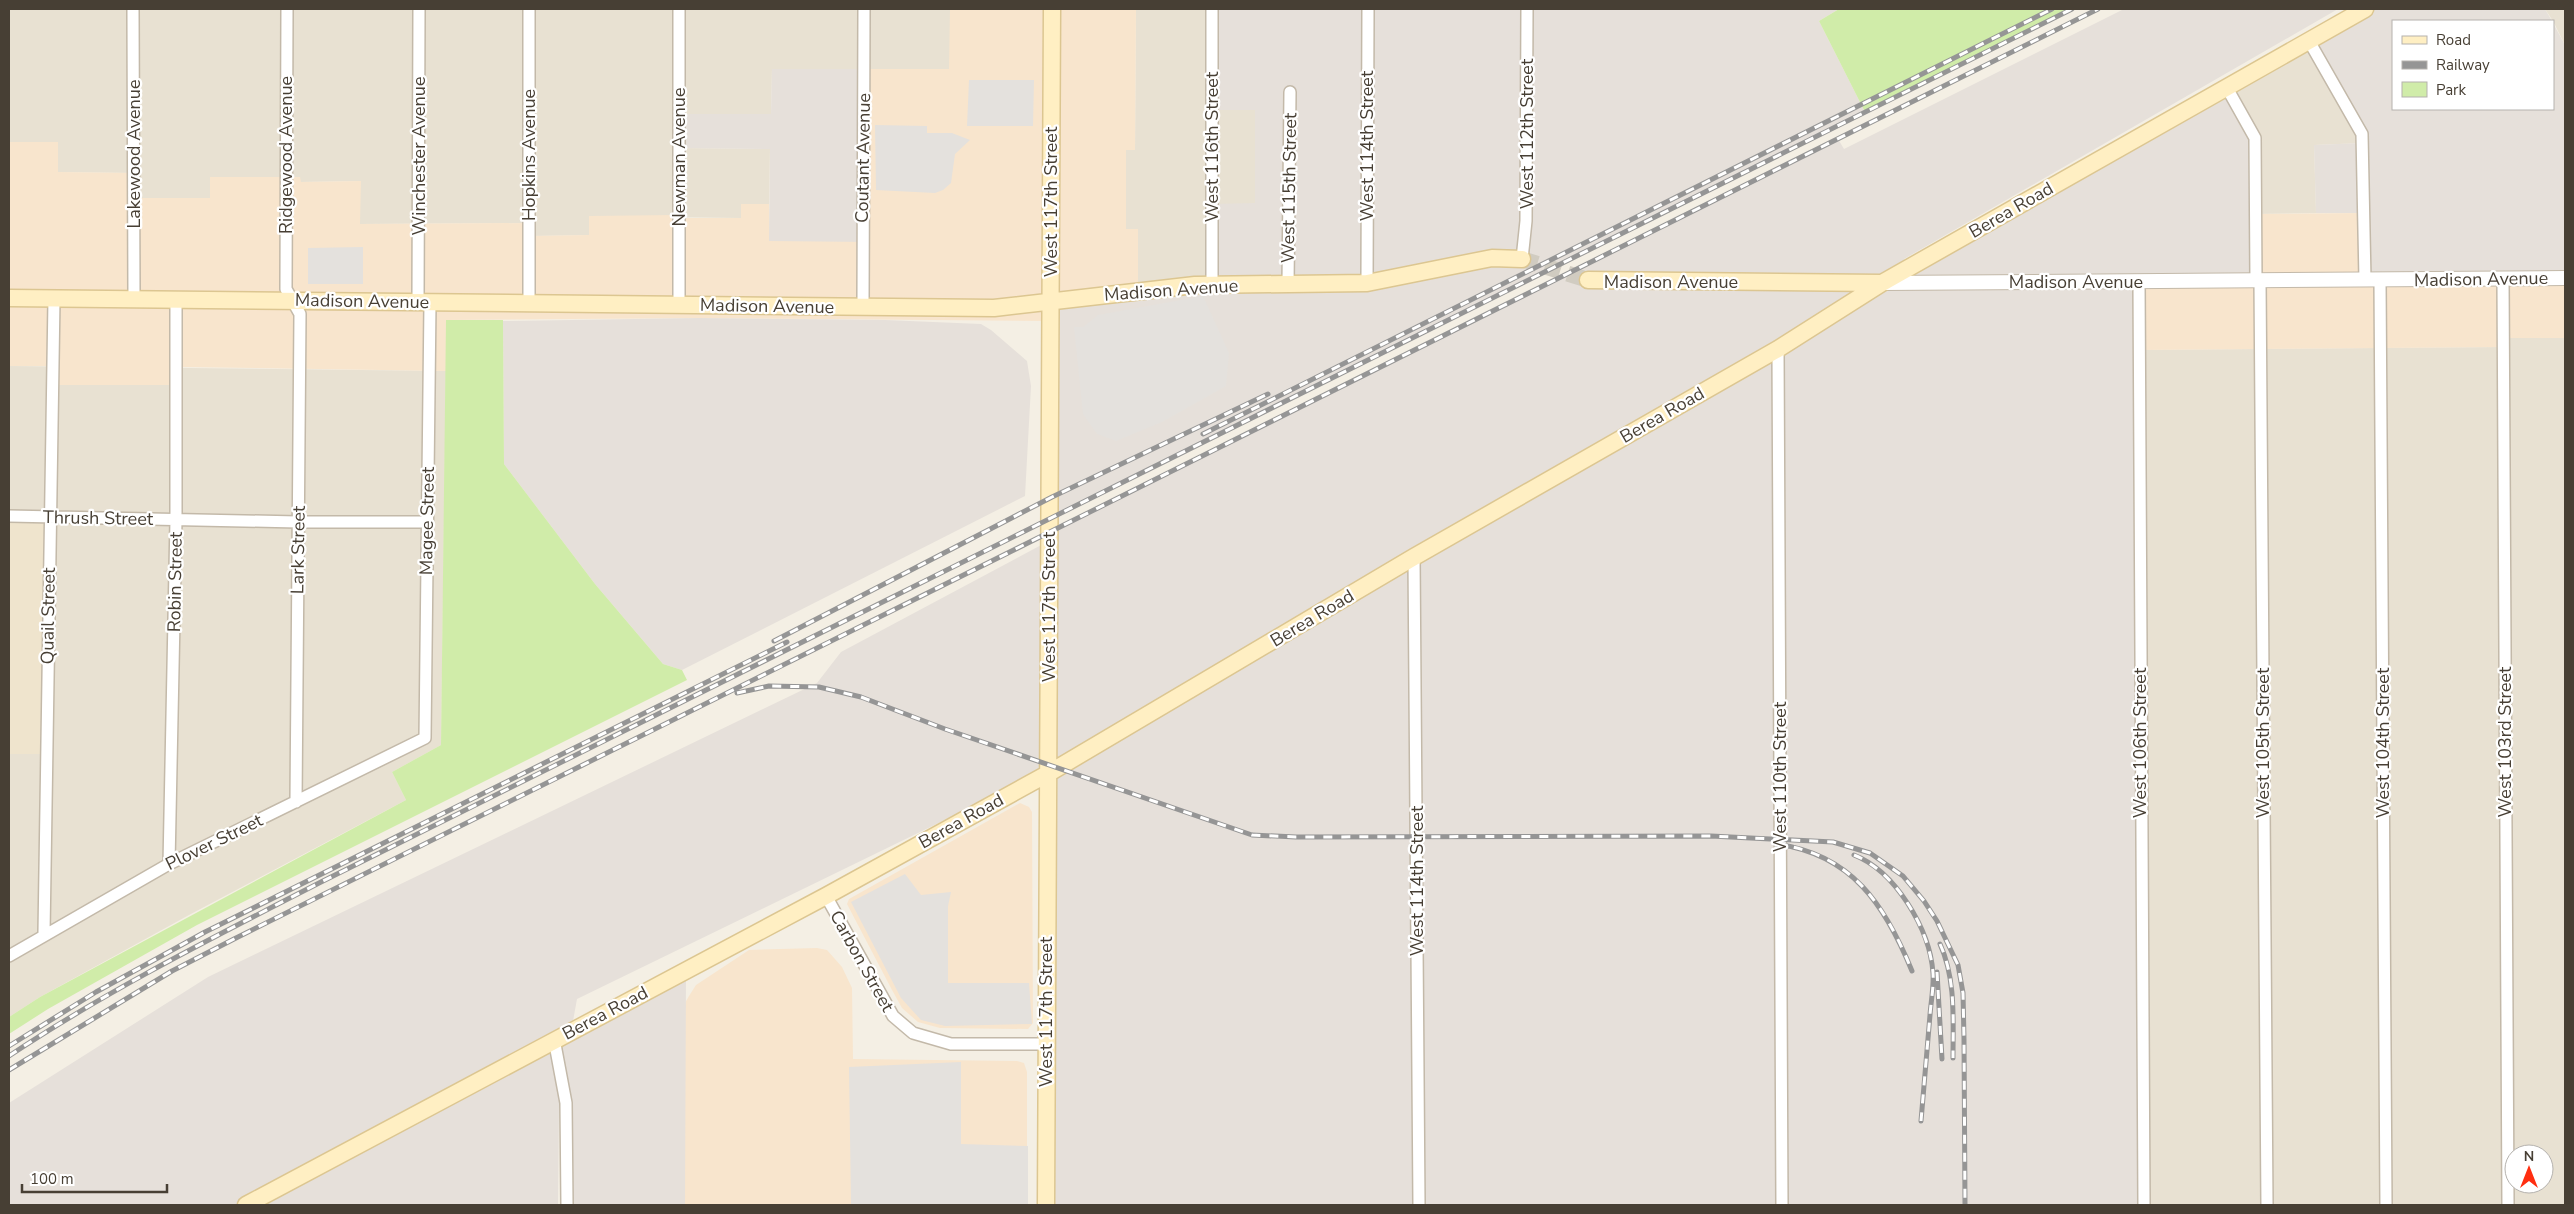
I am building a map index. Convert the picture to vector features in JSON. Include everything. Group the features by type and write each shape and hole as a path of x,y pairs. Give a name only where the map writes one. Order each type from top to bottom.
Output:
{"main road":[{"name":"West 117th Street","path":"1046,1205 1052,9"},
{"name":"Berea Road","path":"246,1205 826,896 1049,773 1414,558 1778,349 1882,283 2365,9"},
{"name":"Madison Avenue","path":"9,298 994,308 1179,287 1367,283 1492,258 1522,259"},
{"name":"Madison Avenue","path":"1588,280 1882,283"}],"street":[{"name":"Lakewood Avenue","path":"134,9 134,299"},
{"name":"Ridgewood Avenue","path":"287,9 286,288 292,300"},
{"name":"Winchester Avenue","path":"419,9 424,303"},
{"name":"Hopkins Avenue","path":"529,9 529,302"},
{"name":"Newman Avenue","path":"679,9 679,304"},
{"name":"Coutant Avenue","path":"863,307 864,9"},
{"name":"West 116th Street","path":"1212,9 1212,285"},
{"name":"West 114th Street","path":"1367,283 1368,9"},
{"name":"West 112th Street","path":"1522,259 1526,221 1527,9"},
{"path":"2309,41 2362,134 2365,280"},
{"name":"West 105th Street","path":"2227,88 2255,138 2267,1205"},
{"name":"West 115th Street","path":"1288,284 1290,92"},
{"name":"Madison Avenue","path":"1882,283 2565,278"},
{"name":"West 103rd Street","path":"2503,279 2508,1205"},
{"name":"West 104th Street","path":"2380,280 2386,1205"},
{"name":"West 106th Street","path":"2139,282 2144,1205"},
{"name":"Quail Street","path":"44,934 49,517 54,299"},
{"name":"Robin Street","path":"169,864 176,520 176,300"},
{"name":"Lark Street","path":"292,300 300,314 296,802"},
{"name":"Magee Street","path":"424,303 427,522 425,738"},
{"name":"West 110th Street","path":"1778,349 1782,1205"},
{"name":"Thrush Street","path":"9,516 298,522 427,522"},
{"name":"West 114th Street","path":"1414,558 1419,1205"},
{"name":"Plover Street","path":"9,956 44,934 169,864 425,738"},
{"name":"Carbon Street","path":"826,896 893,1016 913,1033 951,1044 1046,1044"},
{"path":"554,1040 566,1103 567,1205"}],"shaded area":[{"path":"9,9 950,9 950,69 772,69 771,114 681,148 770,149 769,204 741,204 741,218 589,216 589,235 531,236 531,223 360,224 360,181 300,182 300,177 211,177 210,198 136,198 136,173 57,172 58,142 9,142"},
{"path":"950,9 1050,9 1047,321 699,318 447,320 446,371 182,367 181,385 50,385 49,366 9,366 9,142 58,142 58,172 136,173 137,198 210,198 210,177 300,177 301,182 361,181 360,224 531,223 532,236 589,235 589,216 676,215 684,218 741,218 741,204 769,204 770,241 869,69 949,69"},
{"path":"1052,9 1136,9 1135,150 1126,150 1126,229 1138,229 1138,291 1050,301"},
{"path":"1136,9 1212,9 1212,110 1255,110 1255,203 1212,285 1138,291 1138,229 1126,229 1126,150 1135,150"},
{"path":"1212,9 1839,9 1819,21 1865,112 1049,519 1050,301 1212,285 1212,204 1255,203 1255,110 1212,110"},
{"path":"2124,9 2338,9 1904,259 1909,268 2227,88 2255,138 2256,280 2139,282 2144,1205 1046,1205 1049,532 1838,139 1844,149"},
{"path":"2365,9 2545,9 2551,20 2392,20 2392,110 2554,110 2554,25 2565,45 2565,278 2365,280 2364,213 2316,213 2314,145 2362,143 2309,41"},
{"path":"2545,9 2565,9 2565,45 2554,20"},
{"path":"2309,41 2363,143 2314,145 2316,213 2255,214 2227,88"},
{"path":"772,69 869,69 868,242 769,241 770,149 681,148 681,114 771,114"},
{"path":"969,80 1034,80 1033,126 967,126"},
{"path":"875,125 927,126 927,133 952,133 970,140 955,154 951,183 943,190 935,193 876,190"},
{"path":"2364,213 2565,278 2565,338 2503,338 2503,347 2139,350 2139,282 2255,214"},
{"path":"363,247 363,284 308,284 308,248"},
{"path":"1203,296 1229,353 1226,386 1162,422 1116,441 1097,434 1083,414 1074,327 1083,327 1098,315"},
{"path":"699,318 885,320 981,324 991,330 1027,361 1031,386 1025,496 682,670 663,664 595,584 504,464 503,321"},
{"path":"2503,338 2565,338 2565,1205 2144,1205 2139,350 2503,347"},
{"path":"9,366 446,371 441,745 392,772 406,800 189,915 40,997 9,1017"},
{"path":"9,519 46,520 44,754 9,754"},
{"path":"1045,543 1043,772 577,999 571,1032 686,973 685,1205 573,1205 572,1100 565,1072 559,1105 558,1205 9,1205 9,1103 208,977 817,683 841,652"},
{"path":"1020,803 1029,807 1032,812 1033,1023 1028,1029 940,1028 918,1022 902,1008 847,904 849,899"},
{"path":"905,874 921,895 951,892 948,906 948,983 1029,983 1032,1024 945,1026 921,1020 901,998 851,902"},
{"path":"817,948 827,950 842,967 852,988 853,1059 1017,1061 1024,1063 1027,1072 1027,1205 685,1205 685,1003 696,985 749,950"},
{"path":"961,1062 961,1144 1028,1146 1028,1205 851,1205 849,1067"}],"green space":[{"path":"1839,9 2072,9 1865,112 1819,21"},
{"path":"446,320 503,320 504,464 595,584 663,664 682,670 687,680 197,925 48,1009 9,1034 9,1017 40,997 406,800 392,772 441,745"}],"tunnel":[{"path":"1522,259 1588,280"}],"railway":[{"path":"1203,434 2052,9"},
{"path":"9,1056 123,986 321,882 2072,9"},
{"path":"9,1070 172,971 234,939 2098,9"},
{"path":"774,641 1052,497 1268,394"},
{"path":"9,1046 96,992 205,932 787,642"},
{"path":"737,693 769,686 819,687 861,697 945,729 1252,835 1296,837 1711,836 1833,842 1870,853 1903,876 1924,901 1937,921 1958,965 1963,993 1965,1205"},
{"path":"1776,844 1803,850 1826,859 1845,871 1862,886 1877,904 1890,925 1912,971"},
{"path":"1854,855 1869,863 1896,888 1908,904 1917,921 1925,938 1930,956 1933,983 1921,1121"},
{"path":"1940,944 1949,971 1951,985 1953,1058"},
{"path":"1937,972 1942,1059"}]}
